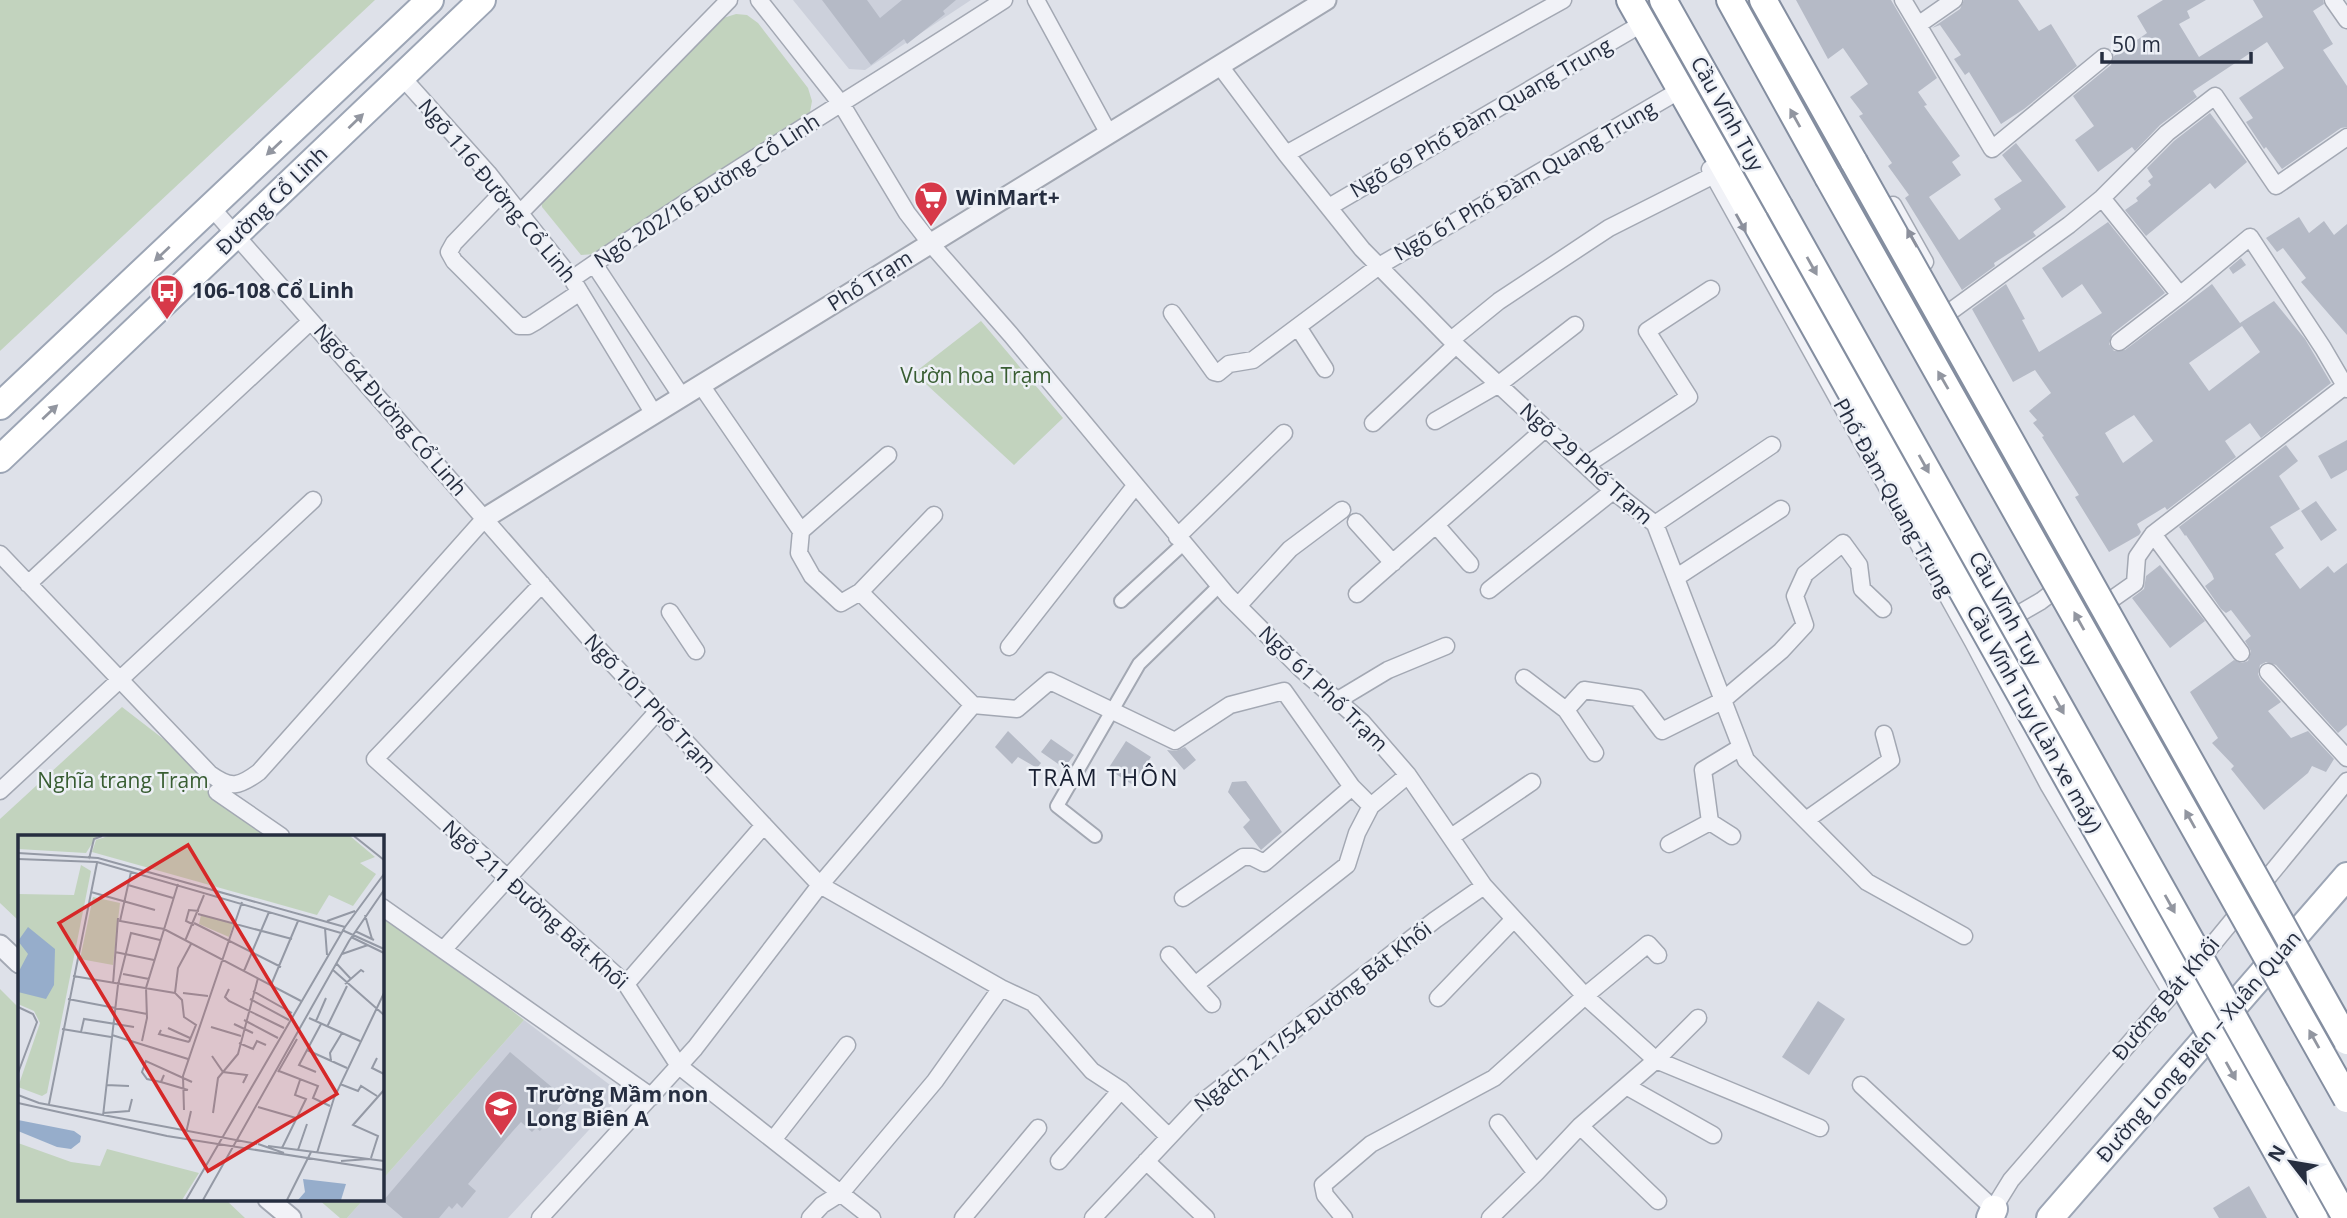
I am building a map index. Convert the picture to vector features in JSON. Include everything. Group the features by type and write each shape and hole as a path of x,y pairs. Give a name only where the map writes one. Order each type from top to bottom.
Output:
{"main road":[{"name":"Đường Cổ Linh","path":"0,406 430,0"},
{"name":"Đường Cổ Linh","path":"0,459 482,0"},
{"name":"Cầu Vĩnh Tuy","path":"1663,0 2346,1218"},
{"path":"1730,0 2347,1098"},
{"path":"1763,0 2347,1041"},
{"name":"Cầu Vĩnh Tuy","path":"1629,10 1755,221"},
{"name":"Cầu Vĩnh Tuy (Làn xe máy)","path":"1755,221 2314,1218"},
{"name":"Đường Long Biên – Xuân Quan","path":"2050,1218 2347,876"}],"street":[{"path":"520,212 729,0"},
{"name":"Ngõ 61 Phố Trạm","path":"759,0 842,105 906,213 931,244 1011,335 1219,586 1301,669 1362,722 1408,775 1484,886 1585,996 1656,1060 1820,1128"},
{"name":"Ngõ 202/16 Đường Cổ Linh","path":"503,192 454,243 449,252 454,261 519,326 528,326 576,286 594,264 798,128 842,105 1004,0"},
{"path":"1036,0 1109,134"},
{"path":"1286,154 1563,0"},
{"path":"1774,0 1911,237 2087,566 2269,874"},
{"path":"1903,0 1992,149 2104,57"},
{"path":"1918,25 1954,0"},
{"path":"2333,0 2347,20"},
{"name":"Phố Trạm","path":"485,518 1220,66 1318,2"},
{"name":"Phố Đàm Quang Trung","path":"1629,10 1670,96 1973,642 2049,786 2172,994"},
{"name":"Ngõ 69 Phố Đàm Quang Trung","path":"1329,207 1629,10"},
{"name":"Ngõ 29 Phố Trạm","path":"1220,66 1362,249 1454,342 1613,491 1655,524 1746,760 1867,882 1964,936"},
{"name":"Ngõ 116 Đường Cổ Linh","path":"402,77 520,212 576,286 654,414"},
{"name":"Ngõ 61 Phố Đàm Quang Trung","path":"1172,313 1214,372 1218,373 1229,364 1253,360 1380,266 1670,96"},
{"path":"1951,311 2069,225 2102,198 2167,134 2215,96 2276,186 2347,137"},
{"path":"1373,423 1499,301 1609,228 1714,175"},
{"path":"2102,198 2180,295"},
{"name":"Ngõ 64 Đường Cổ Linh","path":"211,207 485,518"},
{"path":"2108,602 2135,583 2137,557 2153,534 2346,387 2250,237 2119,342"},
{"path":"594,264 682,397"},
{"path":"1586,465 1689,397 1647,331 1711,289"},
{"path":"28,584 311,321"},
{"path":"1435,421 1499,384 1575,325"},
{"path":"1298,327 1325,369"},
{"path":"701,385 801,531 799,554 812,576 841,603 860,592 934,515"},
{"path":"1357,594 1546,428"},
{"path":"1121,601 1284,433"},
{"path":"1655,524 1772,444"},
{"path":"801,531 888,455"},
{"path":"1009,647 1135,486"},
{"path":"1489,590 1613,491"},
{"path":"0,791 313,500"},
{"path":"1676,577 1781,509"},
{"path":"1238,606 1290,549 1342,510"},
{"path":"0,554 210,774 232,785 246,782 259,772 485,518"},
{"name":"Ngõ 101 Phố Trạm","path":"485,518 657,712 820,885 1001,988 1033,1003 1092,1072 1121,1090 1169,1137"},
{"path":"1356,522 1393,563"},
{"path":"1436,525 1470,564"},
{"path":"2153,534 2241,653"},
{"path":"1566,710 1584,690 1637,698 1662,731 1722,701 1782,650 1805,625 1795,597 1805,574 1843,543 1859,565 1862,589 1884,609"},
{"path":"1973,642 2040,601 2087,566"},
{"name":"Ngõ 211 Đường Bát Khối","path":"542,584 375,759 626,984 679,1066 872,1218"},
{"path":"1095,836 1057,806 1139,664 1219,586"},
{"path":"860,592 973,705 1017,709 1050,681 1175,741 1230,705 1284,691 1352,787 1371,806"},
{"path":"670,612 696,651"},
{"path":"1338,700 1388,670 1446,646"},
{"path":"2268,672 2347,758"},
{"path":"1524,678 1566,710 1595,754"},
{"path":"540,1218 679,1066 820,885 973,705"},
{"path":"443,950 657,712"},
{"path":"1806,820 1891,760 1884,734"},
{"path":"1732,836 1710,822 1703,770 1741,747"},
{"path":"1195,985 1347,865 1357,833 1371,806 1408,775"},
{"name":"Đường Bát Khối","path":"1990,1215 2011,1180 2172,994 2347,781"},
{"path":"1451,837 1532,782"},
{"path":"1183,898 1243,857 1252,857 1264,863 1352,787"},
{"path":"217,792 280,835"},
{"path":"1669,844 1710,822"},
{"path":"626,984 764,825"},
{"name":"Ngách 211/54 Đường Bát Khối","path":"1093,1218 1200,1104 1434,920 1484,886"},
{"path":"383,908 652,1097"},
{"path":"1438,998 1514,919"},
{"path":"1344,1218 1325,1195 1323,1185 1371,1144 1494,1077 1648,944 1658,955"},
{"path":"0,945 18,962"},
{"path":"1169,954 1212,1004"},
{"path":"810,1218 822,1205 841,1193 935,1081 1001,988"},
{"path":"1490,1218 1580,1126 1656,1060 1698,1018"},
{"path":"773,1140 847,1045"},
{"path":"1861,1085 1990,1215"},
{"path":"1626,1086 1713,1135"},
{"path":"1059,1161 1121,1090"},
{"path":"1498,1123 1536,1173"},
{"path":"1580,1126 1658,1201"},
{"path":"964,1218 1038,1128"},
{"path":"1146,1161 1206,1218"},
{"path":"269,1200 291,1218"}],"shaded area":[{"path":"793,0 971,0 865,70 849,69"},
{"name":"Trường Mầm non Long Biên A","path":"524,1020 622,1094 508,1218 347,1218 363,1200 383,1200 383,1179"}],"green space":[{"path":"0,0 375,0 0,351"},
{"path":"736,14 747,15 758,23 808,88 812,101 810,112 595,254 581,255 542,207 541,200 717,20"},
{"name":"Vườn hoa Trạm","path":"981,321 1063,418 1014,465 914,373"},
{"name":"Nghĩa trang Trạm","path":"122,707 288,835 18,835 18,920 0,903 0,819"},
{"path":"383,910 524,1020 383,1179"},
{"path":"0,989 18,1007 18,1200 226,1200 245,1218 0,1218"},
{"path":"319,1200 363,1200 347,1218 340,1218"}],"building":[{"path":"822,0 867,0 880,18 902,0 956,0 943,11 945,14 907,44 904,39 871,65"},
{"path":"1796,0 1891,0 1937,78 1918,92 1927,105 1924,106 1960,156 1952,162 1961,175 1929,197 1959,240 2001,209 1994,199 2022,181 2002,155 2016,143 2066,207 2033,232 2036,236 1994,263 1995,266 1962,290 1905,198 1909,195 1888,166 1892,163 1859,116 1863,114 1850,97 1868,84 1843,48 1828,59"},
{"path":"1964,0 2018,0 2039,31 2051,24 2077,66 2001,124 1969,72 1965,75 1954,59 1961,55 1940,25 1932,28 1960,9"},
{"path":"2163,0 2206,0 2187,11 2190,18 2179,24 2199,57 2263,17 2253,0 2323,0 2324,4 2313,11 2333,44 2323,50 2347,86 2347,127 2341,128 2282,169 2266,147 2264,149 2246,122 2253,118 2239,98 2284,68 2267,42 2193,91 2197,97 2160,125 2135,151 2132,147 2098,172 2075,140 2094,126 2073,96 2111,65 2114,56 2147,33 2137,16"},
{"path":"2210,113 2247,162 2215,189 2210,183 2146,236 2125,210 2138,201 2136,198 2151,185 2148,181 2153,177 2147,168 2174,141"},
{"path":"2299,217 2309,233 2324,221 2334,235 2347,224 2347,335 2301,282 2306,278 2283,248 2277,252 2266,238"},
{"path":"2108,222 2165,293 2112,334 2109,344 2114,351 2125,350 2212,284 2240,323 2274,301 2305,339 2331,383 2261,438 2250,423 2225,441 2236,457 2167,510 2165,507 2137,524 2141,532 2139,535 2109,552 2075,497 2079,495 2042,437 2044,436 2033,423 2037,420 2029,411 2051,393 2035,370 2013,382 1972,309 2006,284 2039,352 2102,313 2082,284 2062,298 2042,268","holes":["2242,326 2260,352 2209,391 2189,363","2134,415 2153,441 2123,463 2105,433"]},
{"path":"2241,258 2246,265 2233,274 2229,268"},
{"path":"2347,440 2347,470 2331,479 2318,456"},
{"path":"2286,445 2298,461 2279,476 2300,509 2270,527 2284,548 2275,554 2300,589 2328,566 2334,573 2347,563 2347,725 2338,733 2276,665 2266,662 2260,665 2260,679 2281,702 2268,711 2291,738 2308,731 2334,759 2326,772 2312,766 2308,773 2264,810 2231,769 2234,766 2212,743 2218,738 2190,692 2234,660 2242,663 2248,661 2251,651 2245,641 2251,636 2231,610 2226,613 2221,609 2205,586 2214,579 2212,574 2179,527"},
{"path":"2316,501 2337,530 2321,541 2301,511"},
{"path":"2160,565 2205,621 2170,648 2132,598 2144,589 2146,576"},
{"path":"1008,731 1041,763 1037,768 1018,757 1012,764 995,747"},
{"path":"1051,739 1074,755 1064,768 1041,752"},
{"path":"1126,741 1151,757 1133,785 1108,769"},
{"path":"1185,747 1196,760 1184,770 1167,750 1176,751"},
{"path":"1246,781 1282,832 1261,850 1243,827 1250,820 1228,792 1232,782"},
{"path":"1818,1001 1845,1019 1809,1075 1782,1057"},
{"path":"510,1052 566,1099 540,1131 536,1128 532,1132 521,1122 468,1184 476,1191 462,1208 457,1203 452,1209 449,1206 439,1218 403,1218 383,1201"},
{"path":"2249,1186 2267,1218 2219,1218 2213,1208"}],"place":[{"name":"WinMart+","path":"931,228"},
{"name":"106-108 Cổ Linh","path":"167,321"},
{"name":"Trường Mầm non Long Biên A","path":"501,1137"}],"district":[{"name":"TRẦM THÔN","path":"1104,778"}]}
